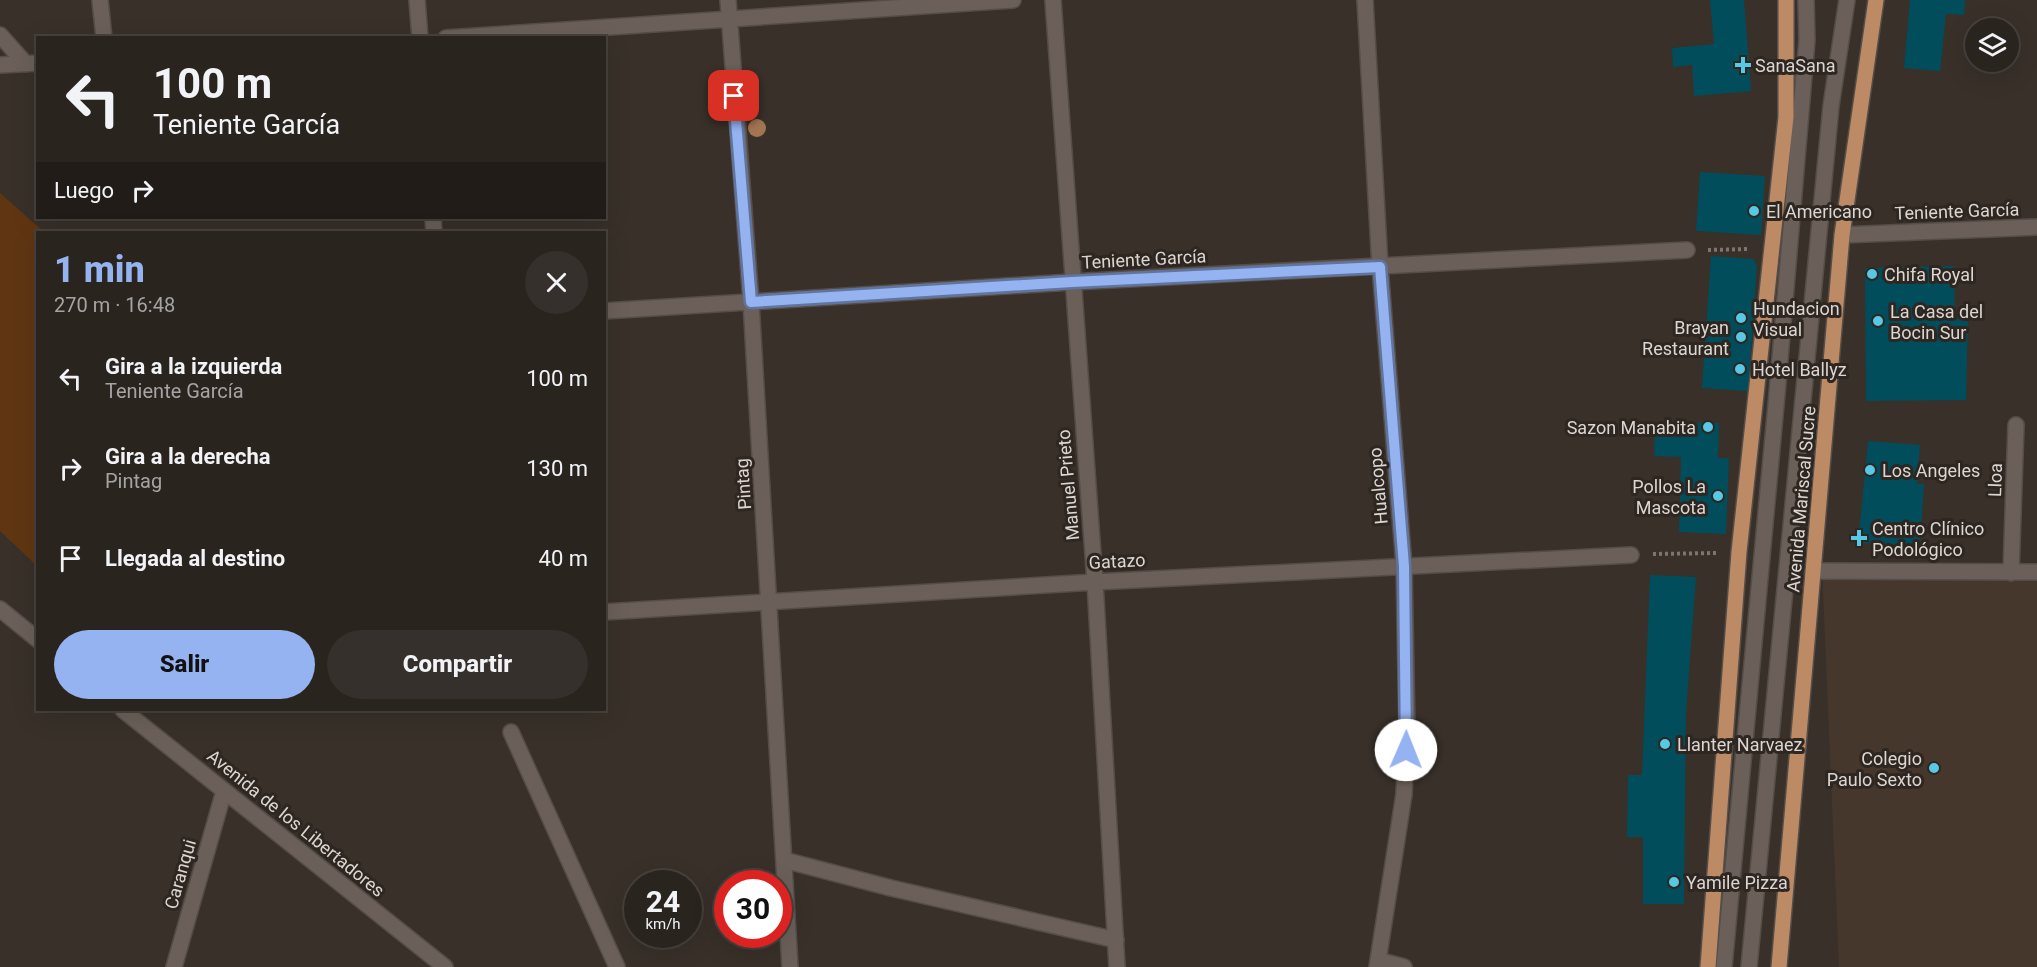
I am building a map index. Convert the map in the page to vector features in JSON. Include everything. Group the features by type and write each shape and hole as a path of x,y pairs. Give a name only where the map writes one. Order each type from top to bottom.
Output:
{"main road":[{"path":"1708,967 1739,552 1786,117 1786,0"},
{"name":"Avenida Mariscal Sucre","path":"1779,967 1815,571 1842,235 1876,0"}],"street":[{"path":"100,0 104,36"},
{"path":"417,0 420,36"},
{"name":"Pintag","path":"728,0 751,302 790,967"},
{"path":"476,36 1013,0"},
{"name":"Manuel Prieto","path":"1053,0 1095,582 1117,967"},
{"name":"Hualcopo","path":"1365,0 1380,267 1404,566 1407,728 1404,794 1378,964"},
{"path":"1724,967 1778,382 1806,40 1806,0"},
{"path":"1749,967 1831,106 1847,0"},
{"path":"0,35 32,63"},
{"path":"0,65 32,63"},
{"name":"Teniente García","path":"1842,235 2037,227"},
{"name":"Teniente García","path":"606,311 1072,282 1686,250"},
{"name":"Lloa","path":"2011,573 2016,425"},
{"name":"Gatazo","path":"606,612 1095,582 1631,555"},
{"path":"1815,571 2037,572"},
{"path":"0,609 36,638"},
{"name":"Avenida de los Libertadores","path":"124,711 445,967"},
{"path":"511,732 617,967"},
{"name":"Caranqui","path":"174,967 224,791"},
{"path":"784,860 891,888 1116,940"},
{"path":"1378,964 1404,967"}],"path":[{"path":"1686,250 1772,249"},
{"path":"1631,555 1739,552"}],"shaded area":[{"path":"0,193 43,231 36,231 36,565 0,531"},
{"name":"Colegio Paulo Sexto","path":"1822,567 2037,568 2037,967 1839,967"}],"building":[{"path":"1710,0 1744,0 1751,91 1694,96 1692,65 1673,67 1672,48 1714,44"},
{"path":"1910,0 1965,0 1964,15 1946,14 1940,71 1904,68"},
{"path":"1700,172 1765,176 1761,235 1696,231"},
{"path":"1711,256 1754,259 1757,266 1748,391 1702,388"},
{"path":"1954,266 1955,319 1968,319 1966,400 1866,401 1865,268"},
{"path":"1655,422 1719,423 1718,458 1729,458 1726,534 1679,532 1681,457 1654,456"},
{"path":"1868,441 1920,445 1917,484 1924,484 1920,546 1858,543"},
{"path":"1650,575 1696,577 1686,713 1684,904 1643,904 1643,837 1627,837 1628,775 1642,775"}],"place":[{"name":"SanaSana","path":"1743,65"},
{"name":"El Americano","path":"1754,211"},
{"name":"Chifa Royal","path":"1872,274"},
{"name":"Hundacion Visual","path":"1741,318"},
{"name":"La Casa del Bocin Sur","path":"1878,321"},
{"name":"Brayan Restaurant","path":"1741,337"},
{"name":"Hotel Ballyz","path":"1740,369"},
{"name":"Sazon Manabita","path":"1708,427"},
{"name":"Los Angeles","path":"1870,470"},
{"name":"Pollos La Mascota","path":"1718,496"},
{"name":"Centro Clínico Podológico","path":"1859,538"},
{"name":"Llanter Narvaez","path":"1665,744"},
{"name":"Colegio Paulo Sexto","path":"1934,768"},
{"name":"Yamile Pizza","path":"1674,882"}],"route":[{"path":"734,96 751,302 1072,282 1380,267 1404,566 1406,750"}]}
